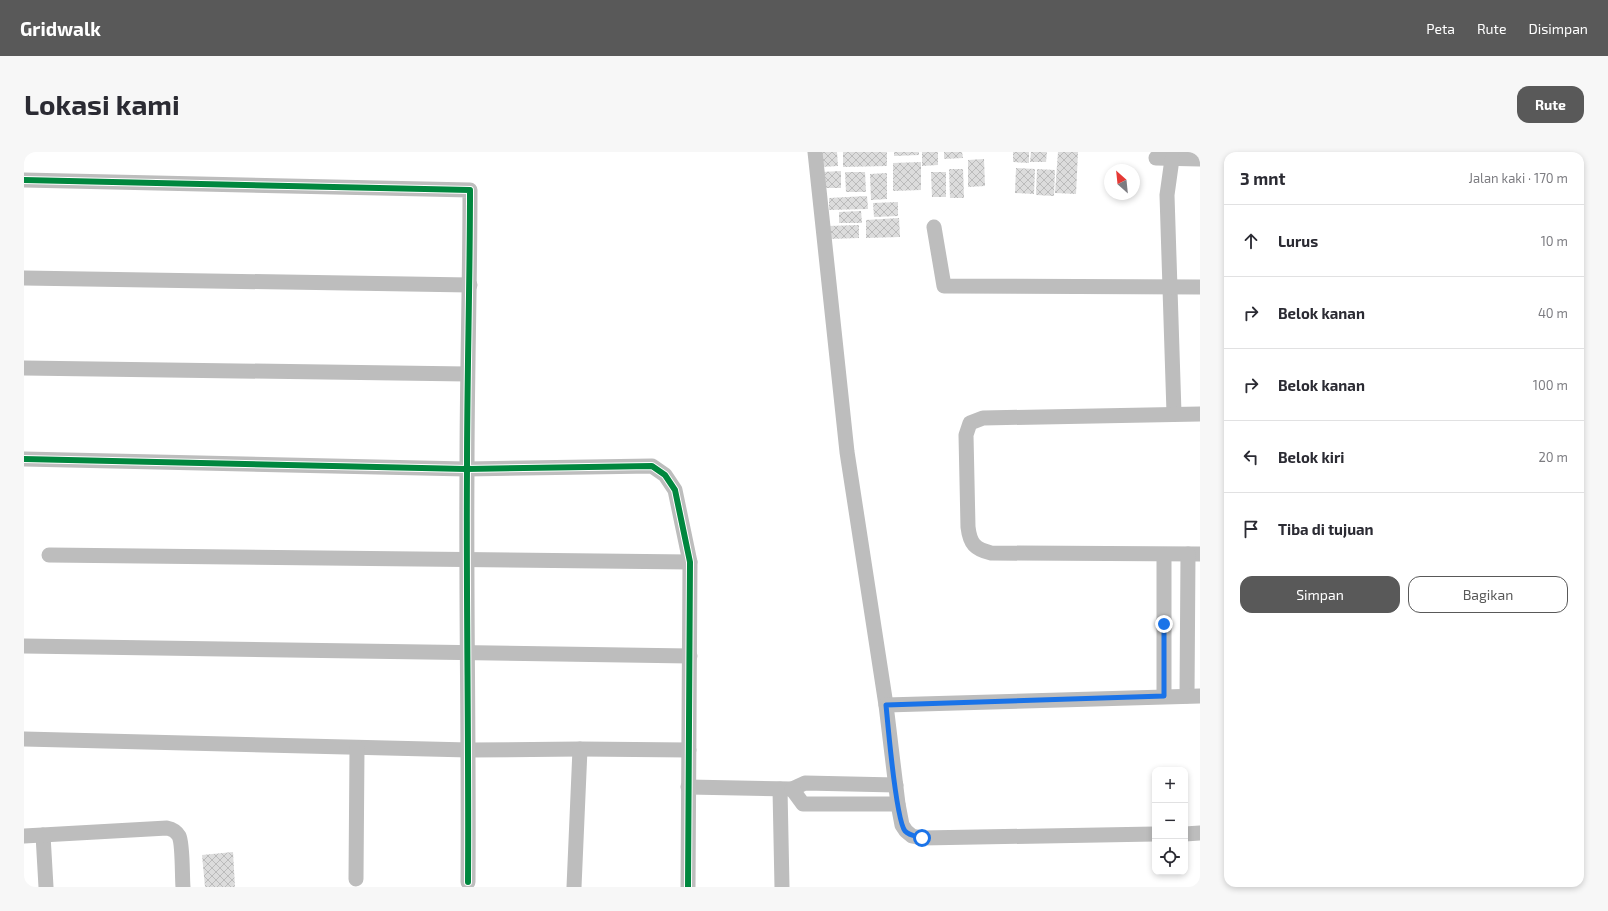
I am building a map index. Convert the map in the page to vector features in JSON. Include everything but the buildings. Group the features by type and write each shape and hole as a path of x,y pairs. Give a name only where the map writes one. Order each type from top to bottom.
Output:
{"street":[{"path":"815,152 847,452 886,705 902,825 912,836 922,838 1152,834"},
{"path":"1156,158 1200,159"},
{"path":"1172,159 1167,195 1174,413"},
{"path":"24,180 470,190 470,285 466,469 469,750 468,882"},
{"path":"934,227 944,286 1200,287"},
{"path":"24,278 470,285"},
{"path":"24,368 467,374"},
{"path":"886,705 1194,696 1194,554 991,553 980,550 973,544 969,537 966,435 970,423 983,418 1174,413 1200,414"},
{"path":"24,459 466,469 652,466 665,475 675,490 690,562 688,887"},
{"path":"49,555 690,562"},
{"path":"1164,555 1164,696"},
{"path":"24,646 690,656"},
{"path":"24,739 469,750 690,750"},
{"path":"356,879 357,748"},
{"path":"574,887 580,749"},
{"path":"688,788 786,789 805,783 896,785"},
{"path":"786,789 803,804 898,804"},
{"path":"782,887 786,789"},
{"path":"24,836 171,829 175,831 180,839 183,887"},
{"path":"1188,834 1200,833"},
{"path":"43,835 46,887"}],"cycle path":[{"path":"24,180 470,190 467,433 468,882"},
{"path":"24,459 466,469 652,466 665,475 675,490 690,562 688,887"}],"route":[{"path":"922,838 912,836 902,825 886,705 1164,696 1164,624"}]}
